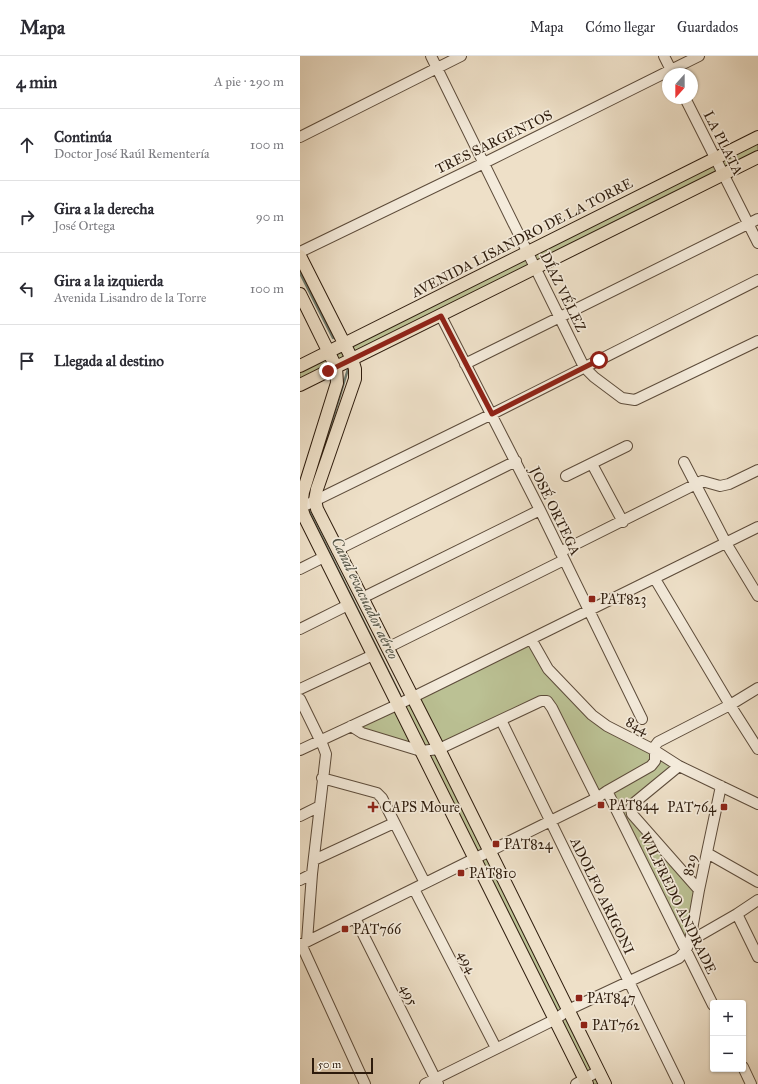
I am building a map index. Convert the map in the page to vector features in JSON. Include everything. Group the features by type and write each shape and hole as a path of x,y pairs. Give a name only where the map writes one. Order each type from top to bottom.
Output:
{"main road":[{"name":"AVENIDA LISANDRO DE LA TORRE","path":"300,366 758,137"},
{"path":"300,385 758,157"},
{"path":"300,256 352,359 355,379 317,489 315,500 317,509 439,749 605,1084"},
{"path":"300,294 336,367 337,383 303,492 301,507 304,516 556,1019 583,1083"}],"street":[{"name":"DÍAZ VÉLEZ","path":"431,56 584,367 594,377 622,398 635,400 758,341"},
{"path":"300,137 461,56"},
{"path":"664,56 670,68"},
{"name":"TRES SARGENTOS","path":"679,68 699,56"},
{"name":"TRES SARGENTOS","path":"300,252 662,77"},
{"name":"LA PLATA","path":"688,104 758,243"},
{"path":"465,364 758,219"},
{"path":"301,507 492,414 758,280"},
{"name":"JOSÉ ORTEGA","path":"441,316 516,461 642,719"},
{"path":"566,476 627,446"},
{"path":"337,550 516,461"},
{"path":"684,462 726,543 758,596"},
{"path":"592,464 622,522"},
{"path":"387,648 562,556 622,522 702,481 720,486 730,484 758,470"},
{"path":"362,598 540,510"},
{"path":"300,750 412,698 758,527"},
{"path":"300,568 324,557"},
{"path":"655,579 758,749"},
{"path":"300,629 348,605"},
{"name":"844","path":"531,639 548,669 592,715 607,726 654,750 679,766 758,804"},
{"path":"300,689 373,655"},
{"path":"303,944 597,798 651,766 655,761 654,746 658,742 730,705 758,688"},
{"path":"300,699 326,754 303,944 365,1084"},
{"path":"350,726 362,733 421,751 439,749 541,701 547,701 552,708 597,798"},
{"name":"ADOLFO ARIGONI","path":"501,720 678,1084"},
{"path":"679,766 634,803 631,808 632,814 699,890"},
{"path":"322,778 377,793 382,798 425,883"},
{"name":"829","path":"686,950 690,941 721,786"},
{"name":"WILFREDO ANDRADE","path":"607,791 711,1000"},
{"path":"300,816 320,806"},
{"path":"314,860 394,823"},
{"path":"707,853 758,882"},
{"path":"300,880 312,874"},
{"name":"494","path":"414,889 496,1048"},
{"path":"690,941 758,900"},
{"path":"737,914 758,957"},
{"name":"495","path":"354,918 436,1081"},
{"path":"425,1084 436,1081 496,1048 556,1019 568,1010 678,958 686,950"},
{"path":"583,1083 598,1071"},
{"path":"745,1072 751,1084"}],"green space":[{"path":"758,137 758,157 300,385 300,366"},
{"path":"531,639 548,669 592,715 679,766 631,808 699,890 686,950 607,791 597,798 547,701 439,749 605,1084 587,1084 421,751 351,726"}],"waterway":[{"name":"Canal evacuador aéreo","path":"300,273 333,338"},
{"name":"Canal evacuador aéreo","path":"315,478 348,369"},
{"name":"Canal evacuador aéreo","path":"309,497 311,488"},
{"name":"Canal evacuador aéreo","path":"309,511 400,695"}],"place":[{"name":"PAT823","path":"592,599"},
{"name":"PAT844","path":"601,805"},
{"name":"CAPS Moure","path":"373,807"},
{"name":"PAT764","path":"724,807"},
{"name":"PAT824","path":"496,844"},
{"name":"PAT810","path":"461,873"},
{"name":"PAT766","path":"345,929"},
{"name":"PAT847","path":"579,998"},
{"name":"PAT762","path":"584,1025"}],"route":[{"path":"328,371 441,316 492,414 599,360"}]}
